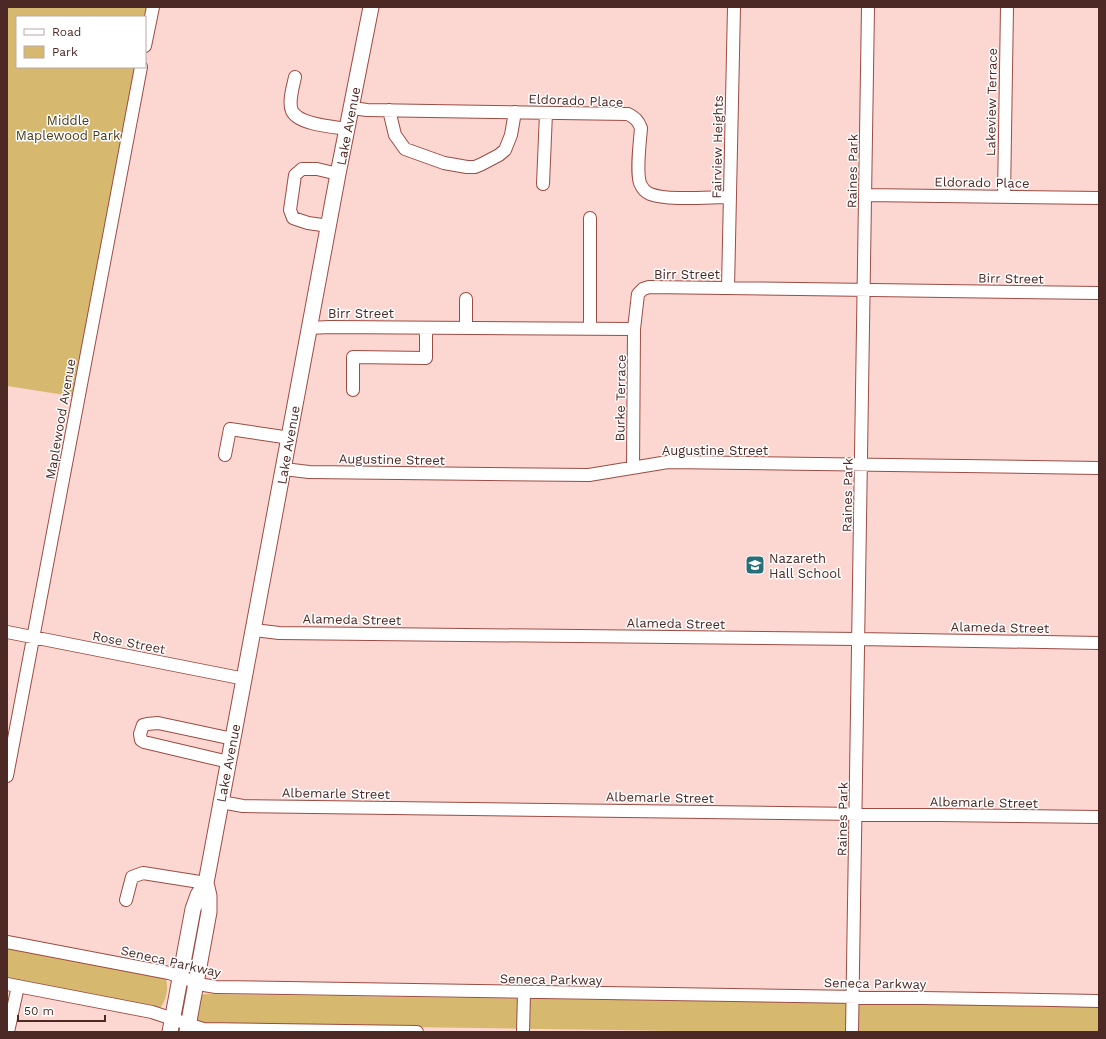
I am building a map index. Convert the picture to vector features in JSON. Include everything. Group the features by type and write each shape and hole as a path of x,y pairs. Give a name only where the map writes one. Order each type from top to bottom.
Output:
{"main road":[{"name":"Lake Avenue","path":"171,1025 193,909 198,895 206,883 338,174 371,7"},
{"name":"Lake Avenue","path":"187,1028 209,912 209,896 206,883"}],"street":[{"path":"146,41 153,7"},
{"name":"Fairview Heights","path":"728,288 734,7"},
{"name":"Raines Park","path":"852,1032 868,7"},
{"name":"Lakeview Terrace","path":"1004,197 1007,7"},
{"name":"Maplewood Avenue","path":"7,776 90,330 141,68"},
{"path":"295,77 291,100 292,110 297,117 307,122 348,129"},
{"name":"Eldorado Place","path":"352,108 367,110 628,114 639,122 641,128 638,173 639,182 648,194 668,198 730,197"},
{"path":"389,110 395,135 405,150 444,164 467,167 482,164 505,150 511,135 515,112"},
{"path":"543,184 546,113"},
{"path":"329,226 308,223 293,218 290,210 295,175 302,169 317,169 338,174"},
{"name":"Eldorado Place","path":"865,195 1099,198"},
{"path":"590,218 590,329"},
{"name":"Birr Street","path":"309,328 634,329 638,294 643,289 649,287 1099,293"},
{"path":"466,299 466,328"},
{"path":"353,390 353,357 426,358 426,328"},
{"name":"Burke Terrace","path":"633,468 634,329"},
{"path":"225,455 230,429 290,438"},
{"name":"Augustine Street","path":"284,469 309,472 589,475 668,462 1099,468"},
{"name":"Alameda Street","path":"254,630 280,633 1099,643"},
{"name":"Rose Street","path":"7,632 245,679"},
{"path":"229,762 144,742 141,740 140,734 143,725 158,723 233,739"},
{"name":"Albemarle Street","path":"221,802 243,806 1099,817"},
{"path":"126,900 132,877 143,873 206,883"},
{"name":"Seneca Parkway","path":"7,942 159,971 180,976 216,988 853,996 1099,1001"},
{"path":"8,1032 12,985 152,1012 171,1025 187,1028 417,1032"},
{"path":"523,1032 524,993"}],"green space":[{"name":"Middle Maplewood Park","path":"7,7 153,7 146,16 16,16 16,68 142,68 78,397 7,386"},
{"path":"7,948 166,979 167,990 165,998 160,1008 151,1008 7,980"},
{"path":"200,995 1099,1007 1099,1032 747,1032 208,1024 199,1023 196,1019"}],"place":[{"name":"Nazareth Hall School","path":"755,565"}]}
